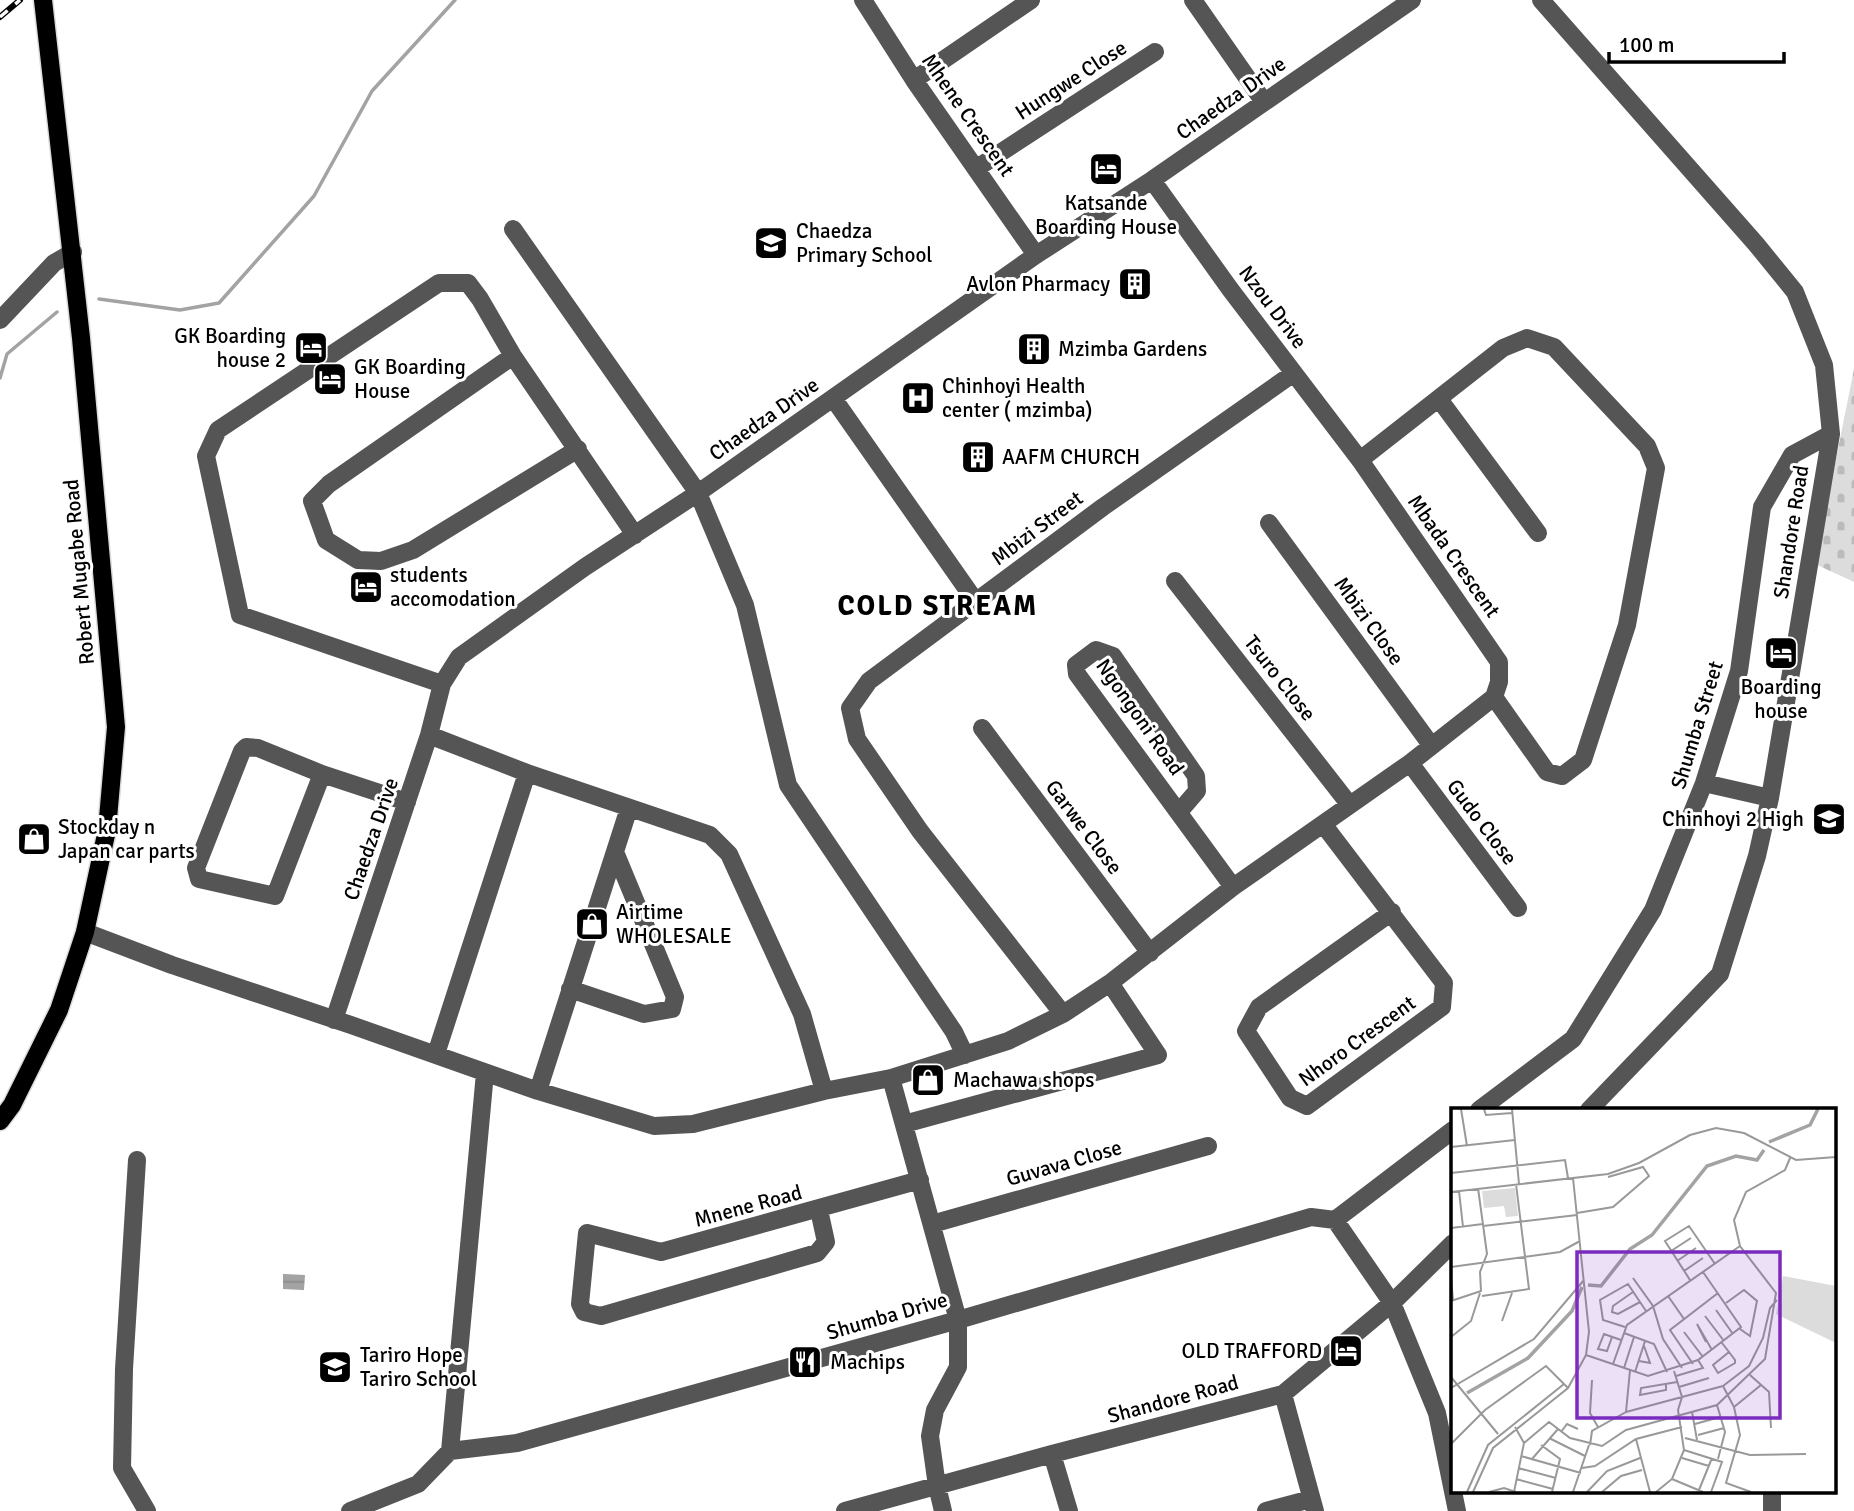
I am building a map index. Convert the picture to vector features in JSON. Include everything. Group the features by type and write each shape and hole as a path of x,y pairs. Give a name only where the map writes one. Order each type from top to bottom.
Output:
{"main road":[{"name":"Robert Mugabe Road","path":"0,1121 12,1105 59,1010 85,932 107,830 116,727 73,252 43,0"}],"street":[{"name":"Mhene Crescent","path":"863,0 914,80 1036,255"},
{"path":"914,80 1031,0"},
{"path":"1193,0 1264,102"},
{"name":"Chaedza Drive","path":"334,1020 429,735 442,684 459,657 1036,255 1152,180 1412,0"},
{"name":"Shandore Road","path":"1541,0 1795,292 1824,365 1831,435 1770,798 1757,856 1720,974 1591,1108"},
{"name":"Hungwe Close","path":"976,169 1154,52"},
{"name":"Nzou Drive","path":"1152,180 1360,460"},
{"path":"513,229 698,493 745,605 788,785 954,1032 965,1055"},
{"path":"0,320 54,263 73,252"},
{"path":"442,684 240,615 206,456 218,430 439,283 468,284 480,299 513,356 635,535"},
{"path":"85,932 172,965 485,1073 654,1126 693,1124 824,1091 891,1078 1008,1041 1063,1014 1110,983 1233,887 1349,803 1410,763 1496,690 1547,772 1562,776 1583,760 1627,625 1657,468 1647,446 1554,347 1527,338 1503,348 1360,460"},
{"path":"513,356 329,484 312,501 326,540 358,560 381,561 413,550 578,449"},
{"name":"Mbizi Street","path":"1063,1014 920,831 857,739 850,708 869,681 1103,507 1294,373"},
{"path":"833,398 976,602"},
{"path":"1439,399 1538,533"},
{"name":"Shumba Street","path":"1482,1108 1573,1039 1653,910 1704,783 1739,671 1762,507 1792,454 1831,435"},
{"name":"Mbada Crescent","path":"1360,460 1499,662 1496,690"},
{"name":"Mbizi Close","path":"1269,523 1431,745"},
{"name":"Tsuro Close","path":"1175,581 1349,803"},
{"name":"Ngongoni Road","path":"1179,812 1196,791 1196,776 1113,656 1096,650 1076,665 1077,674 1233,887"},
{"name":"Garwe Close","path":"982,728 1150,953"},
{"path":"429,735 527,773 710,835 729,854 802,1014 824,1091"},
{"path":"322,774 275,896 199,878 196,868 242,751 246,747 258,748 322,774 407,802"},
{"name":"Gudo Close","path":"1410,763 1518,908"},
{"path":"436,1054 527,773"},
{"path":"1704,783 1770,798"},
{"path":"538,1091 629,808"},
{"name":"Nhoro Crescent","path":"1323,824 1392,912 1444,983 1442,1007 1307,1106 1290,1098 1246,1031 1252,1019 1259,1007 1392,912"},
{"path":"570,989 644,1014 672,1009 675,997 615,852"},
{"path":"904,1124 1157,1055 1110,983"},
{"path":"350,1511 418,1484 450,1451 485,1073"},
{"path":"891,1078 958,1320 958,1367 935,1410 930,1436 943,1511"},
{"path":"1451,1132 1335,1220 1392,1303 1445,1409 1451,1460"},
{"name":"Guvava Close","path":"932,1224 1208,1146"},
{"path":"137,1160 124,1369 122,1468 147,1511"},
{"name":"Mnene Road","path":"819,1210 826,1242 817,1253 601,1316 584,1312 580,1304 587,1233 661,1252 920,1181"},
{"name":"Shumba Drive","path":"450,1451 517,1443 958,1320 1311,1217 1335,1220"},
{"name":"Shandore Road","path":"845,1511 1283,1394 1392,1303 1451,1245"},
{"path":"1266,1511 1313,1505 1283,1394"},
{"path":"1052,1454 1069,1511"}],"green space":[{"path":"1854,369 1854,582 1815,564"}],"shaded area":[{"path":"283,1274 305,1275 304,1290 283,1289"}],"waterway":[{"path":"99,299 180,310 219,303 314,196 372,91 455,0"},
{"path":"0,378 7,354 57,312"}],"railway":[{"path":"0,17 20,0"}],"place":[{"name":"Katsande Boarding House","path":"1106,169"},
{"name":"Chaedza Primary School","path":"771,243"},
{"name":"Avlon Pharmacy","path":"1135,284"},
{"name":"GK Boarding house 2","path":"311,348"},
{"name":"Mzimba Gardens","path":"1034,349"},
{"name":"GK Boarding House","path":"330,379"},
{"name":"Chinhoyi Health center ( mzimba)","path":"918,398"},
{"name":"AAFM CHURCH","path":"978,457"},
{"name":"students accomodation","path":"366,587"},
{"name":"Boarding house","path":"1781,653"},
{"name":"Chinhoyi 2 High","path":"1829,819"},
{"name":"Stockday n Japan car parts","path":"34,839"},
{"name":"Airtime WHOLESALE","path":"592,924"},
{"name":"Machawa shops","path":"928,1080"},
{"name":"OLD TRAFFORD","path":"1346,1351"},
{"name":"Machips","path":"805,1362"},
{"name":"Tariro Hope Tariro School","path":"335,1367"}],"district":[{"name":"COLD STREAM","path":"938,606"}]}
